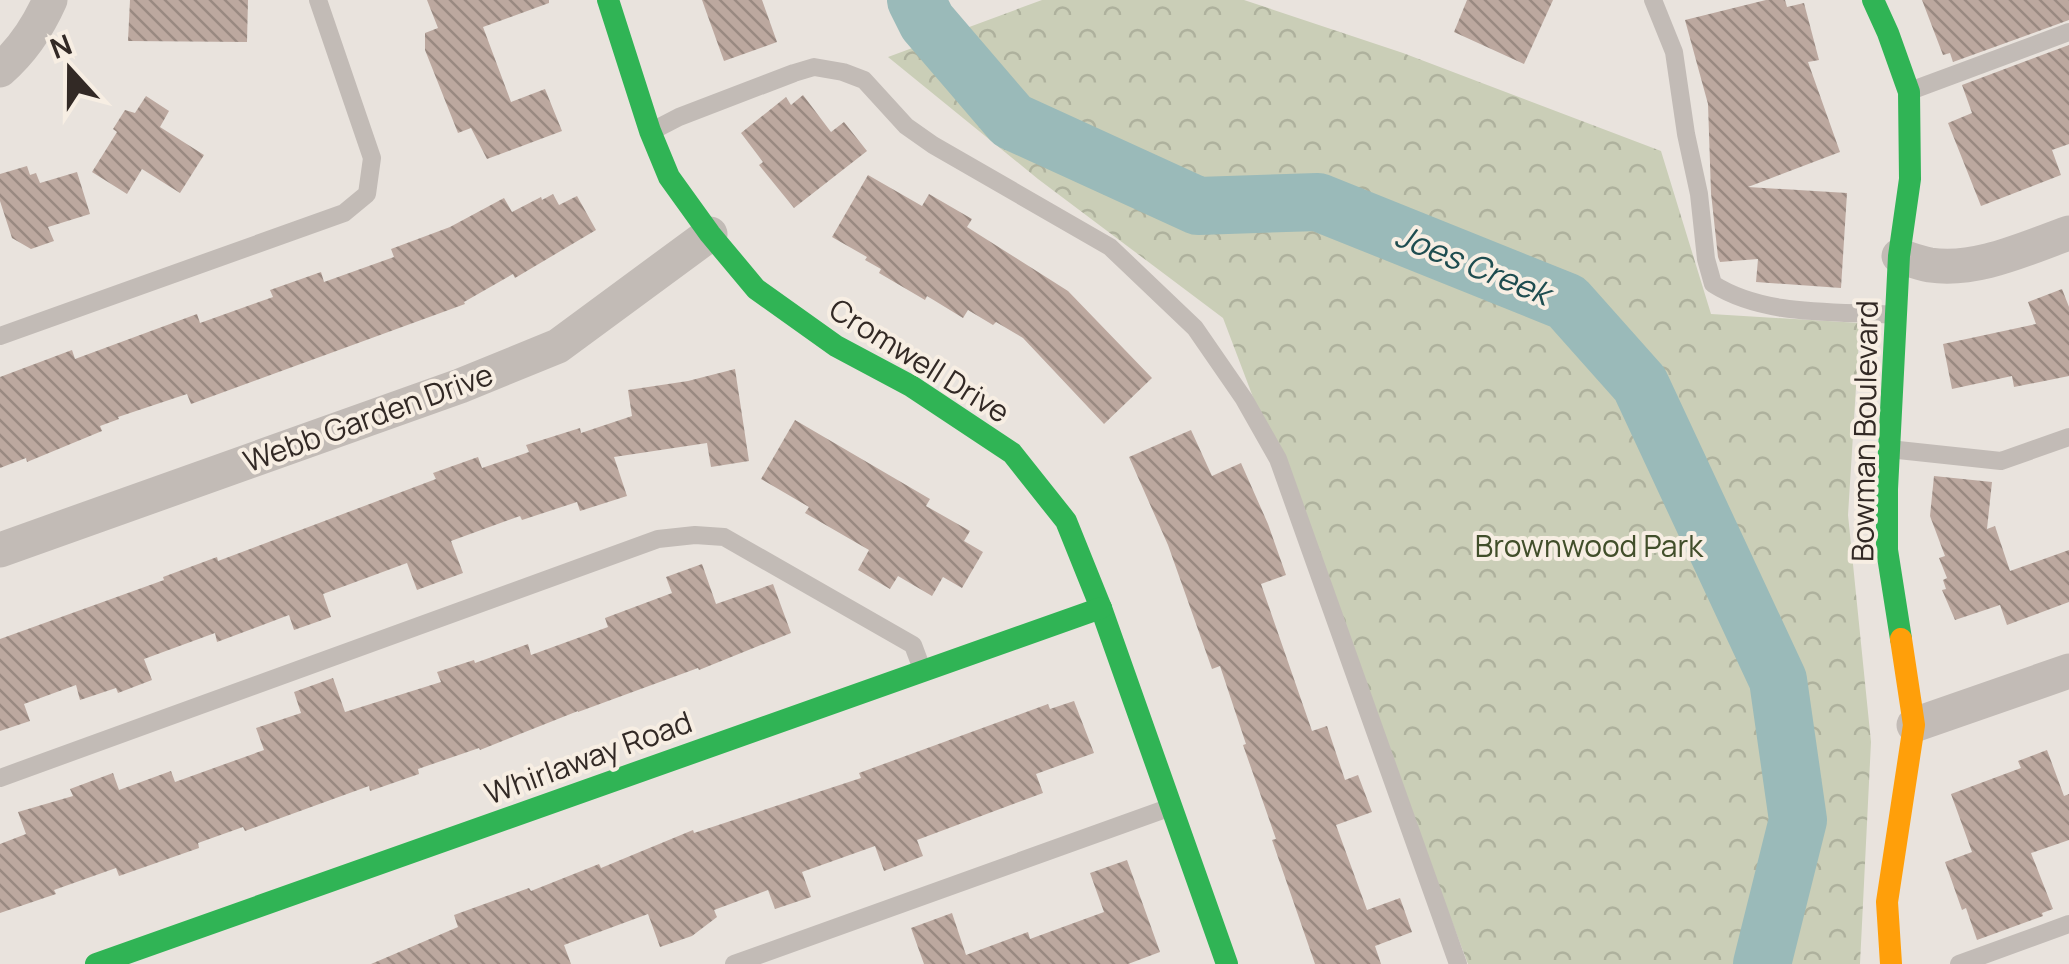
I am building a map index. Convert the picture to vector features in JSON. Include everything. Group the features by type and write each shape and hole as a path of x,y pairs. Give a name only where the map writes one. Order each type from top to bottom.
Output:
{"street":[{"path":"0,70 40,24 50,0"},
{"name":"Cromwell Drive","path":"608,0 650,132 670,178 756,289 836,346 911,386 1012,453 1066,521 1101,608 1227,964"},
{"path":"1873,0 1909,92"},
{"name":"Bowman Boulevard","path":"1891,964 1887,902 1914,725 1887,550 1899,256 1910,180 1909,92"},
{"path":"1899,256 1930,265 1993,260 2069,232"},
{"name":"Webb Garden Drive","path":"0,550 460,386 558,346 710,234"},
{"name":"Whirlaway Road","path":"96,964 1101,608"},
{"path":"1914,725 2069,671"}],"lane":[{"path":"0,336 344,213 367,194 372,158 318,0"},
{"path":"1653,0 1674,52 1713,284 1763,306 1896,314"},
{"path":"1909,92 2069,32"},
{"path":"650,132 794,73 814,67 843,72 864,80 906,126 933,145 1110,247 1195,328 1244,399 1278,459 1458,964"},
{"path":"1889,449 2001,460 2069,437"},
{"path":"0,778 658,540 695,535 724,537 913,644 923,671"},
{"path":"734,964 1171,807"},
{"path":"1959,964 2069,924"}],"green space":[{"name":"Brownwood Park","path":"1042,0 1244,0 1403,53 1661,151 1711,314 1860,323 1848,515 1871,742 1860,964 1468,964 1223,318 1038,179 888,57"}],"building":[{"path":"130,0 248,0 247,42 128,41"},
{"path":"427,0 549,0 483,27 511,102 545,89 562,131 487,159 471,128 458,133 425,50 425,33 438,28"},
{"path":"702,0 762,0 777,42 724,61"},
{"path":"1467,0 1553,0 1524,64 1454,32"},
{"path":"1766,0 1785,0 1787,7 1804,3 1819,60 1808,62 1840,152 1748,187 1847,193 1841,288 1756,282 1758,259 1720,262 1718,257 1708,104 1685,20"},
{"path":"1922,0 2069,0 2069,20 1953,62 1950,53 1943,55"},
{"path":"2069,45 2069,144 2052,150 2061,175 1981,206 1948,123 1972,113 1962,85"},
{"path":"803,95 831,132 844,122 867,151 794,208 759,165 763,162 741,133 786,97 791,105"},
{"path":"146,96 169,111 160,127 204,155 180,193 142,169 127,194 92,172 117,132 113,129 125,110 135,113"},
{"path":"27,166 30,175 36,173 40,183 77,172 90,214 48,227 54,241 31,249 12,238 0,201 0,174"},
{"path":"868,175 922,206 929,194 972,219 967,227 1068,291 1152,378 1104,424 1023,338 968,310 963,318 879,273 881,269 865,260 867,257 832,237"},
{"path":"553,194 559,205 577,196 596,230 465,304 191,404 187,394 118,417 100,426 102,431 27,462 26,458 0,468 0,377 72,350 75,359 197,314 200,323 273,297 270,290 321,272 324,282 394,257 391,249 450,227 504,198 512,212"},
{"path":"2062,289 2069,307 2069,376 2014,387 2012,376 1952,389 1943,344 2036,324 2028,302"},
{"path":"735,369 749,461 711,467 707,443 614,457 627,496 580,511 577,502 522,520 520,516 451,541 463,573 417,590 407,563 323,594 331,617 294,630 289,615 217,642 215,633 144,659 152,680 118,693 116,688 80,700 76,685 24,704 30,721 0,731 0,639 436,479 433,473 478,457 482,468 529,452 526,445 632,416 628,390"},
{"path":"795,420 930,499 926,506 970,531 964,541 983,552 962,588 943,577 932,596 898,576 890,589 858,570 869,550 805,513 809,507 761,479"},
{"path":"1191,430 1212,476 1241,463 1286,575 1261,584 1312,731 1327,726 1345,780 1358,775 1372,812 1336,825 1367,910 1400,898 1412,932 1375,946 1381,964 1315,964 1272,840 1276,839 1220,666 1212,669 1168,545 1129,457"},
{"path":"1934,476 1992,482 1987,529 1995,526 2010,571 2069,550 2069,602 2007,625 2000,605 1955,620 1942,590 1946,589 1943,580 1947,578 1939,558 1945,556 1930,516"},
{"path":"702,564 716,604 773,584 791,633 480,750 418,769 419,774 370,791 369,786 245,831 243,827 198,843 199,848 119,876 116,868 0,913 0,844 26,834 18,812 73,796 70,789 113,773 119,790 171,771 175,782 264,750 256,728 301,713 294,692 333,678 345,712 441,682 437,672 474,660 475,663 528,644 531,655 608,627 605,618 672,593 666,577"},
{"path":"1074,701 1094,753 1036,774 1043,793 917,840 923,856 884,871 875,846 802,872 811,897 775,909 768,890 714,910 717,917 692,936 660,947 648,914 564,945 571,964 371,964 458,927 454,915 599,864 601,868 693,830 694,833 861,778 859,773 1048,704 1050,709"},
{"path":"2047,750 2064,796 2069,794 2069,840 2031,853 2053,909 1977,940 1945,862 1972,852 1951,794 2021,768 2018,761"},
{"path":"1127,860 1160,952 1128,964 924,964 911,928 952,913 966,955 1028,932 1030,939 1104,912 1090,873"}],"waterway":[{"name":"Joes Creek","path":"916,0 927,22 1012,121 1198,206 1318,202 1567,302 1640,384 1778,680 1798,820 1762,964"}],"traffic: fast":[{"path":"608,0 669,177 756,289 836,346 911,386 1012,453 1066,521 1101,608 1227,964"},
{"path":"1873,0 1909,92 1910,179 1899,256 1887,489 1887,550 1901,639"},
{"path":"96,964 1101,608"}],"traffic: slow":[{"path":"1891,964 1887,902 1914,725 1901,639"}]}
